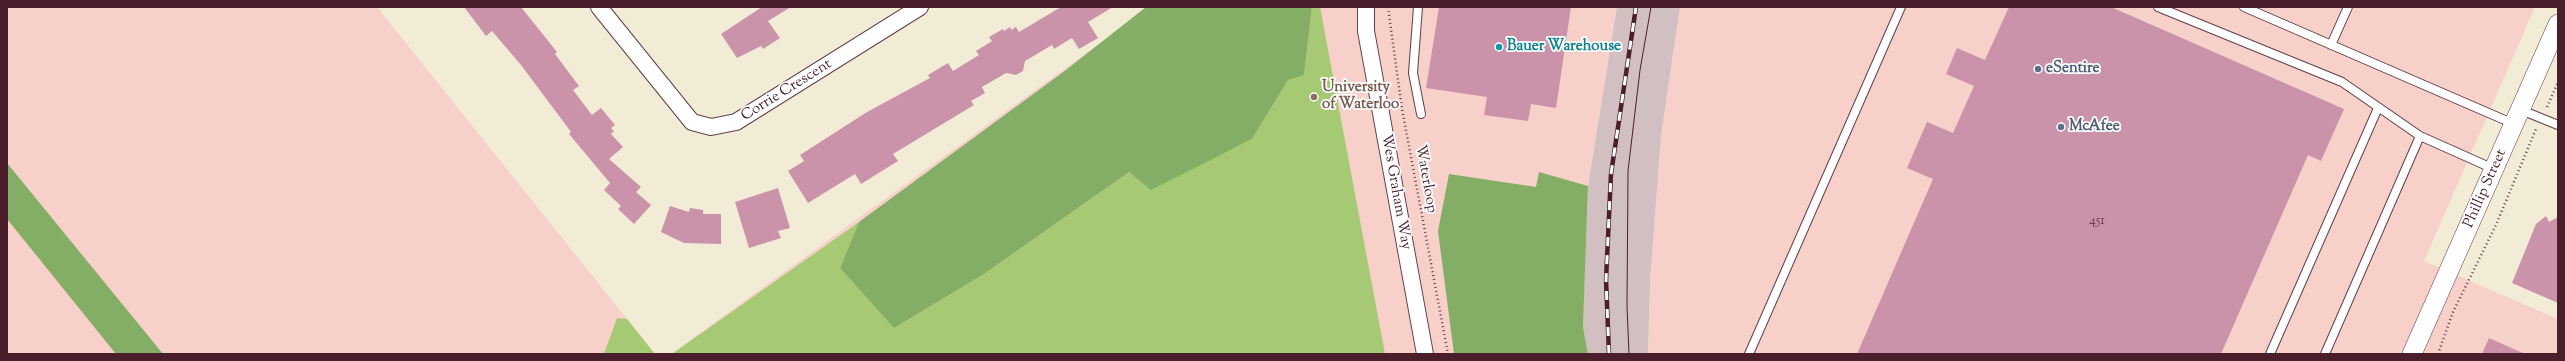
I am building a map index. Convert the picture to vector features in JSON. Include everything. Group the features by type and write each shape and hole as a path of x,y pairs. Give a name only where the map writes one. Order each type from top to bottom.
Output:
{"street":[{"name":"Corrie Crescent","path":"599,7 692,122 711,127 736,122 920,7"},
{"name":"Wes Graham Way","path":"1366,7 1366,31 1425,354"},
{"name":"Phillip Street","path":"2412,354 2558,24"}],"lane":[{"path":"1418,7 1414,73 1421,114"},
{"path":"1749,354 1901,7"},
{"path":"2158,7 2342,82 2420,136 2494,169"},
{"path":"2244,7 2331,45 2518,117 2541,117 2558,125"},
{"path":"2331,45 2348,7"},
{"path":"2270,354 2378,108"},
{"path":"2325,354 2420,136"}],"path":[{"name":"Waterloop","path":"1388,7 1403,116 1448,354"},
{"path":"2438,354 2453,312 2496,224 2541,117 2558,82"}],"shaded area":[{"path":"7,7 377,7 655,354 7,354"},
{"name":"University of Waterloo","path":"1150,7 1617,7 1588,186 1583,327 1588,354 671,354"},
{"path":"1617,7 1680,7 1661,136 1650,281 1648,354 1588,354 1583,327 1588,186"},
{"path":"1680,7 2535,7 2424,261 2558,319 2558,354 1648,354 1650,281 1661,136"}],"green space":[{"path":"1146,7 1312,7 1304,75 1288,80 1252,139 1151,190 1129,172 984,274 894,328 840,268 859,222 1066,70"},
{"path":"1312,7 1320,7 1385,354 672,354 859,222 840,268 894,328 984,274 1129,172 1151,189 1252,139 1288,80 1304,74"},
{"path":"7,163 163,354 116,354 7,219"},
{"path":"1539,172 1588,186 1583,327 1588,354 1454,354 1438,231 1449,174 1536,187"},
{"path":"617,318 627,319 655,354 604,354"}],"building":[{"path":"464,7 521,7 557,52 555,54 579,86 573,90 592,115 601,108 615,125 611,128 614,131 611,134 623,147 609,159 641,187 636,192 651,205 634,224 618,209 621,206 604,190 610,183 569,134 571,132 521,65 492,31 486,36"},
{"path":"762,7 791,7 768,21 780,38 763,49 761,46 737,58 721,34"},
{"path":"1061,7 1113,7 1088,22 1098,38 1079,49 1072,38 1054,49 1052,45 1025,61 1023,71 1016,75 1006,73 982,87 985,93 971,101 974,105 893,154 898,161 861,184 855,174 808,203 788,171 804,161 800,155 867,112 930,78 928,75 948,63 953,71 979,55 976,51 992,41 989,37 1003,29 1004,31 1010,27 1011,30 1016,27 1019,32"},
{"name":"Bauer Warehouse","path":"1439,7 1571,7 1556,108 1531,104 1528,121 1484,115 1487,97 1426,88"},
{"path":"2009,7 2111,7 2344,109 2321,161 2308,155 2221,354 1857,354 1933,179 1907,168 1927,122 1953,133 1974,86 1946,74 1957,48 1985,60"},
{"path":"778,188 790,228 778,231 781,238 749,248 735,202"},
{"path":"670,206 689,212 690,208 703,210 703,214 721,214 721,244 684,243 661,232"},
{"path":"2546,216 2549,222 2558,217 2558,303 2512,283 2536,224"},
{"path":"2489,338 2525,354 2482,354"}],"tram line":[{"path":"1629,354 1627,306 1628,171 1640,70 1651,7"}],"railway":[{"path":"1609,354 1606,280 1611,174 1636,7"}],"place":[{"name":"Bauer Warehouse","path":"1499,47"},
{"name":"eSentire","path":"2038,69"},
{"name":"University of Waterloo","path":"1314,97"},
{"name":"McAfee","path":"2061,127"}]}
